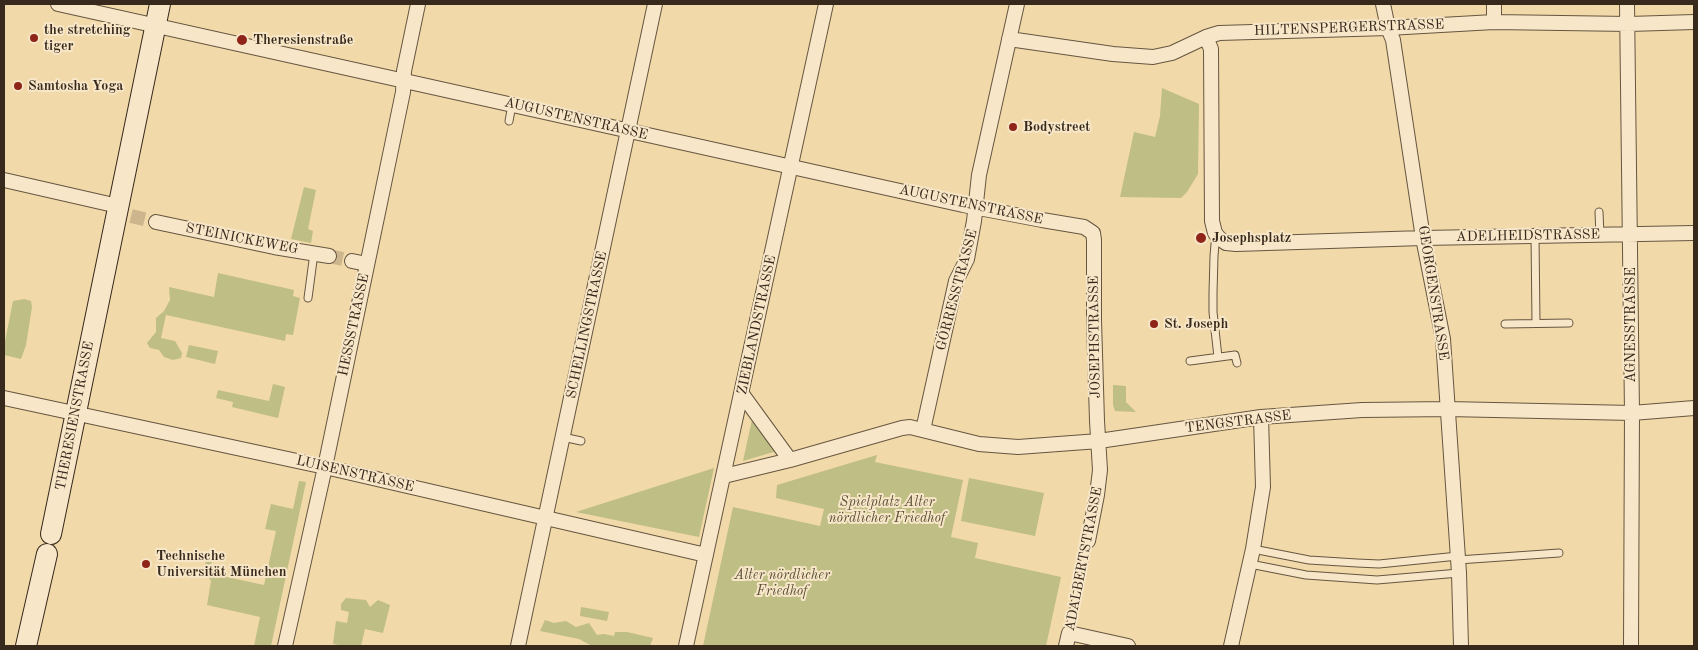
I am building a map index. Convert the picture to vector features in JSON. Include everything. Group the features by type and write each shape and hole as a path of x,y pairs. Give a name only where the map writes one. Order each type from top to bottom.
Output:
{"main road":[{"name":"THERESIENSTRASSE","path":"51,534 75,414 122,212 160,4"},
{"path":"26,646 47,554"}],"street":[{"name":"AUGUSTENSTRASSE","path":"58,4 976,207 1079,225 1089,229 1092,233"},
{"name":"HESSSTRASSE","path":"285,646 325,467 403,92 403,80 418,4"},
{"name":"SCHELLINGSTRASSE","path":"518,646 655,4"},
{"name":"ZIEBLANDSTRASSE","path":"686,646 826,4"},
{"name":"GÖRRESSTRASSE","path":"922,430 956,281 967,259 976,207 979,175 1017,4"},
{"name":"GEORGENSTRASSE","path":"1383,4 1388,28 1393,40 1424,238 1443,339 1462,646"},
{"path":"1494,4 1494,22"},
{"name":"AGNESSTRASSE","path":"1627,4 1629,24 1632,413 1631,646"},
{"name":"HILTENSPERGERSTRASSE","path":"1010,39 1113,54 1153,56 1172,53 1219,33 1388,28 1494,22 1629,24 1694,22"},
{"path":"1206,37 1211,49 1212,222 1217,236"},
{"path":"4,180 122,212"},
{"name":"STEINICKEWEG","path":"156,222 329,256"},
{"name":"JOSEPHSTRASSE","path":"1092,233 1094,240 1094,320 1099,442"},
{"name":"ADELHEIDSTRASSE","path":"1217,236 1226,243 1236,244 1694,233"},
{"path":"352,260 367,264"},
{"path":"742,394 790,460"},
{"name":"LUISENSTRASSE","path":"4,398 325,467 706,554"},
{"name":"TENGSTRASSE","path":"724,476 910,427 961,440 999,447 1041,446 1099,442 1261,417 1362,410 1448,409 1632,413 1694,408"},
{"path":"1230,646 1250,564 1263,487 1261,417"},
{"name":"ADALBERTSTRASSE","path":"1088,541 1100,481 1099,442"},
{"path":"1068,640 1128,646"}],"lane":[{"path":"509,121 512,105"},
{"path":"1599,212 1600,235"},
{"path":"1217,236 1212,293 1218,357"},
{"path":"1535,236 1536,323"},
{"path":"308,298 314,253"},
{"path":"1505,324 1569,323"},
{"path":"1190,361 1235,355 1236,363"},
{"path":"563,437 580,440"},
{"name":"ADALBERTSTRASSE","path":"1068,640 1088,541"},
{"path":"1253,549 1309,560 1357,564 1458,563 1559,553"},
{"path":"1250,564 1306,576 1377,580 1458,563"}],"green space":[{"path":"1162,88 1199,104 1198,174 1181,198 1120,197 1134,132 1155,137 1160,116"},
{"path":"304,187 316,190 308,229 313,231 311,243 291,239"},
{"path":"218,273 294,290 293,296 300,298 293,335 286,334 285,341 166,315 161,338 175,341 182,353 181,358 173,360 164,357 159,350 150,348 147,343 156,332 156,318 164,311 170,300 169,287 214,297"},
{"path":"24,299 31,301 32,307 26,345 21,359 4,355 4,346 13,301"},
{"path":"189,345 218,351 215,364 186,357"},
{"path":"273,384 285,387 278,418 232,407 233,402 216,398 218,390 269,401"},
{"path":"1113,385 1126,386 1126,402 1136,412 1115,411 1113,405"},
{"path":"753,415 777,451 743,461"},
{"name":"Alter nördlicher Friedhof","path":"877,455 875,462 963,480 951,537 978,543 975,558 1061,577 1046,646 703,646 733,507 820,526 824,509 776,498 777,485"},
{"path":"714,468 699,537 576,512"},
{"path":"969,478 1044,493 1035,536 961,521"},
{"path":"299,481 306,482 271,646 254,646 260,617 207,605 211,581 203,570 209,553 212,554 211,572 213,574 264,585 276,531 265,529 271,504 293,509"},
{"path":"346,598 366,600 370,607 378,600 390,605 383,633 365,629 361,646 333,644 336,621 347,623 349,612 341,610 341,604"},
{"path":"581,607 609,612 607,621 580,616"},
{"path":"545,620 554,623 566,621 576,627 589,623 597,635 614,636 615,632 627,632 653,638 650,646 592,646 579,639 540,631"}],"tunnel":[{"path":"131,216 156,222"},
{"path":"329,256 352,261"}],"place":[{"name":"the stretching tiger","path":"34,38"},
{"name":"Theresienstraße","path":"242,40"},
{"name":"Samtosha Yoga","path":"18,86"},
{"name":"Bodystreet","path":"1013,127"},
{"name":"Josephsplatz","path":"1201,238"},
{"name":"St. Joseph","path":"1154,324"},
{"name":"Technische Universität München","path":"146,564"}],"park label":[{"name":"Spielplatz Alter nördlicher Friedhof","path":"887,510"}]}
